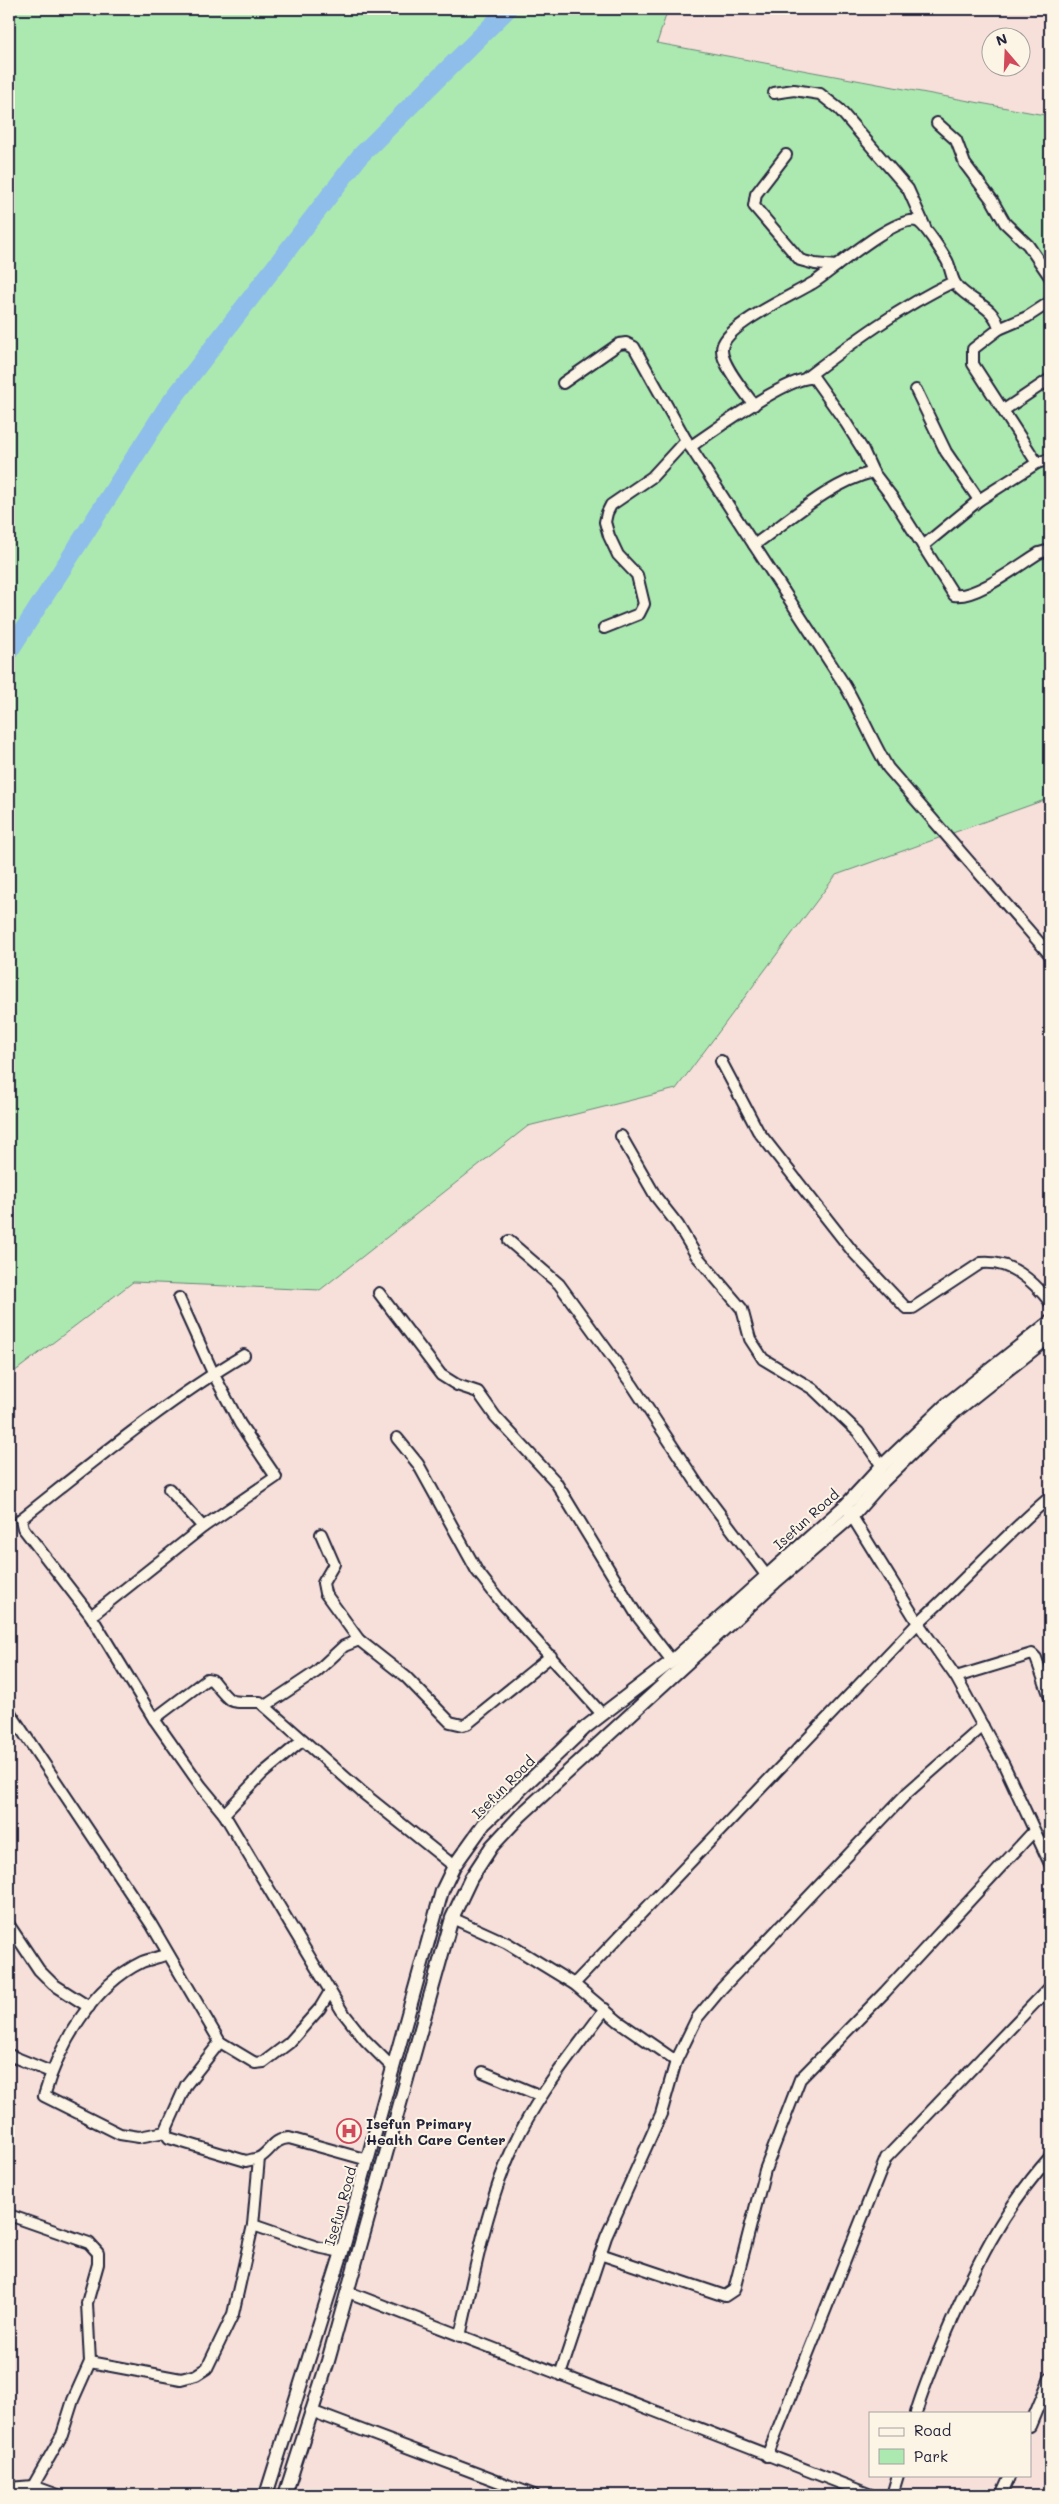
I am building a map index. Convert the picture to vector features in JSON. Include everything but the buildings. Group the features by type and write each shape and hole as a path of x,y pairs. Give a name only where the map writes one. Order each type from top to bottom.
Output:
{"street":[{"path":"774,93 794,90 820,94 839,109 908,189 925,227 947,260 953,282 962,292 986,308 998,323 999,329"},
{"path":"938,123 956,140 965,164 992,200 1005,223 1028,245 1050,277"},
{"path":"786,155 756,194 754,206 800,260 836,266"},
{"path":"754,405 725,362 722,348 727,337 752,316 814,282 856,250 889,230 907,222 916,221 925,227"},
{"path":"604,628 639,614 644,604 636,575 618,555 609,536 605,522 611,505 652,476 688,443 798,380 807,377 923,296 953,282"},
{"path":"1037,463 1004,410 976,371 971,356 973,349 999,329 1027,317 1050,302"},
{"path":"563,383 619,344 626,343 634,347 688,443 860,710 874,745 888,768 1050,955"},
{"path":"807,377 814,378 820,384 863,450 873,472 892,497 954,595 962,596 978,590 1039,553 1050,550"},
{"path":"1004,410 1050,379"},
{"path":"916,390 946,452 979,500"},
{"path":"922,546 979,500 1037,463 1050,459"},
{"path":"754,545 836,487 856,476 873,472"},
{"path":"721,1061 758,1131 853,1252 906,1308 913,1308 981,1263 991,1262 1007,1266 1031,1279 1050,1302"},
{"path":"621,1136 656,1197 678,1225 696,1255 742,1309 750,1339 763,1359 813,1389 858,1432 882,1466"},
{"path":"509,1241 541,1267 564,1290 632,1386 698,1485 766,1575"},
{"path":"378,1293 441,1375 457,1385 478,1392 495,1416 555,1481 638,1617 672,1661"},
{"path":"91,1616 203,1527 276,1477 240,1424 213,1373 178,1298"},
{"name":"Isefun Road","path":"285,2495 348,2292 452,1918 471,1878 492,1846 521,1815 775,1582 849,1510 882,1466 947,1404 1050,1322"},
{"name":"Isefun Road","path":"266,2495 342,2252 442,1891 454,1866 484,1824 601,1713 672,1661 766,1575 883,1481 953,1413 1050,1337"},
{"path":"244,1355 213,1373 105,1452 21,1519 23,1528 91,1616 154,1719 201,1786 224,1814 329,1993 365,2040 392,2068"},
{"path":"397,1438 418,1464 477,1571 502,1603 601,1713"},
{"path":"169,1489 203,1527"},
{"path":"574,1984 918,1623 957,1588 1025,1518 1050,1497"},
{"path":"849,1510 918,1623 956,1677 1004,1765 1033,1832 1050,1864"},
{"path":"321,1534 334,1564 324,1583 325,1593 360,1640 406,1677 450,1722 463,1725 503,1696 551,1656"},
{"path":"265,1706 316,1672 344,1646 360,1640"},
{"path":"956,1677 1032,1654 1036,1658 1050,1697"},
{"path":"154,1719 207,1680 212,1680 230,1702 237,1704 260,1702 363,1793 454,1866"},
{"path":"9,1711 100,1846 168,1954 220,2042 255,2063 264,2062 289,2043 320,2008 329,1993"},
{"path":"560,2375 600,2254 661,2114 676,2061 697,2018 722,1988 907,1793 983,1726"},
{"path":"224,1814 262,1774 303,1740"},
{"path":"600,2254 725,2296 730,2294 734,2290 765,2170 800,2079 885,1992 1033,1832"},
{"path":"452,1918 507,1943 574,1984 618,2021 676,2061"},
{"path":"9,1925 39,1970 53,1984 88,2007"},
{"path":"165,2132 139,2137 120,2134 44,2096 51,2072 88,2007 121,1975 142,1962 168,1954"},
{"path":"767,2456 886,2158 1050,1987"},
{"path":"320,2008 342,2011"},
{"path":"460,2336 492,2202 514,2145 541,2096 605,2009"},
{"path":"165,2132 186,2085 220,2042"},
{"path":"9,2055 51,2072"},
{"path":"483,2072 541,2096"},
{"path":"165,2132 169,2138 246,2161 259,2158 273,2144 281,2139 289,2138 368,2160"},
{"path":"916,2412 921,2395 963,2295 994,2231 1025,2186 1050,2157"},
{"path":"90,2362 181,2379 196,2375 207,2368 233,2314 253,2225 259,2158"},
{"path":"9,2215 88,2242 98,2253 98,2264 87,2303 90,2362 73,2400 62,2436 34,2486"},
{"path":"253,2225 317,2247 342,2252"},
{"path":"348,2292 871,2495"},
{"path":"1032,2421 1050,2378"},
{"path":"311,2412 534,2495"},
{"path":"892,2495 898,2476"},
{"path":"1001,2495 1010,2476"},
{"path":"12,2490 34,2486 58,2495"}],"green space":[{"path":"9,9 668,9 657,43 1050,116 1050,798 836,875 676,1089 528,1126 320,1290 133,1282 14,1372 9,1387"}],"waterway":[{"path":"9,652 166,408 360,156 508,9"}],"place":[{"name":"Isefun Primary Health Care Center","path":"349,2131"}]}
